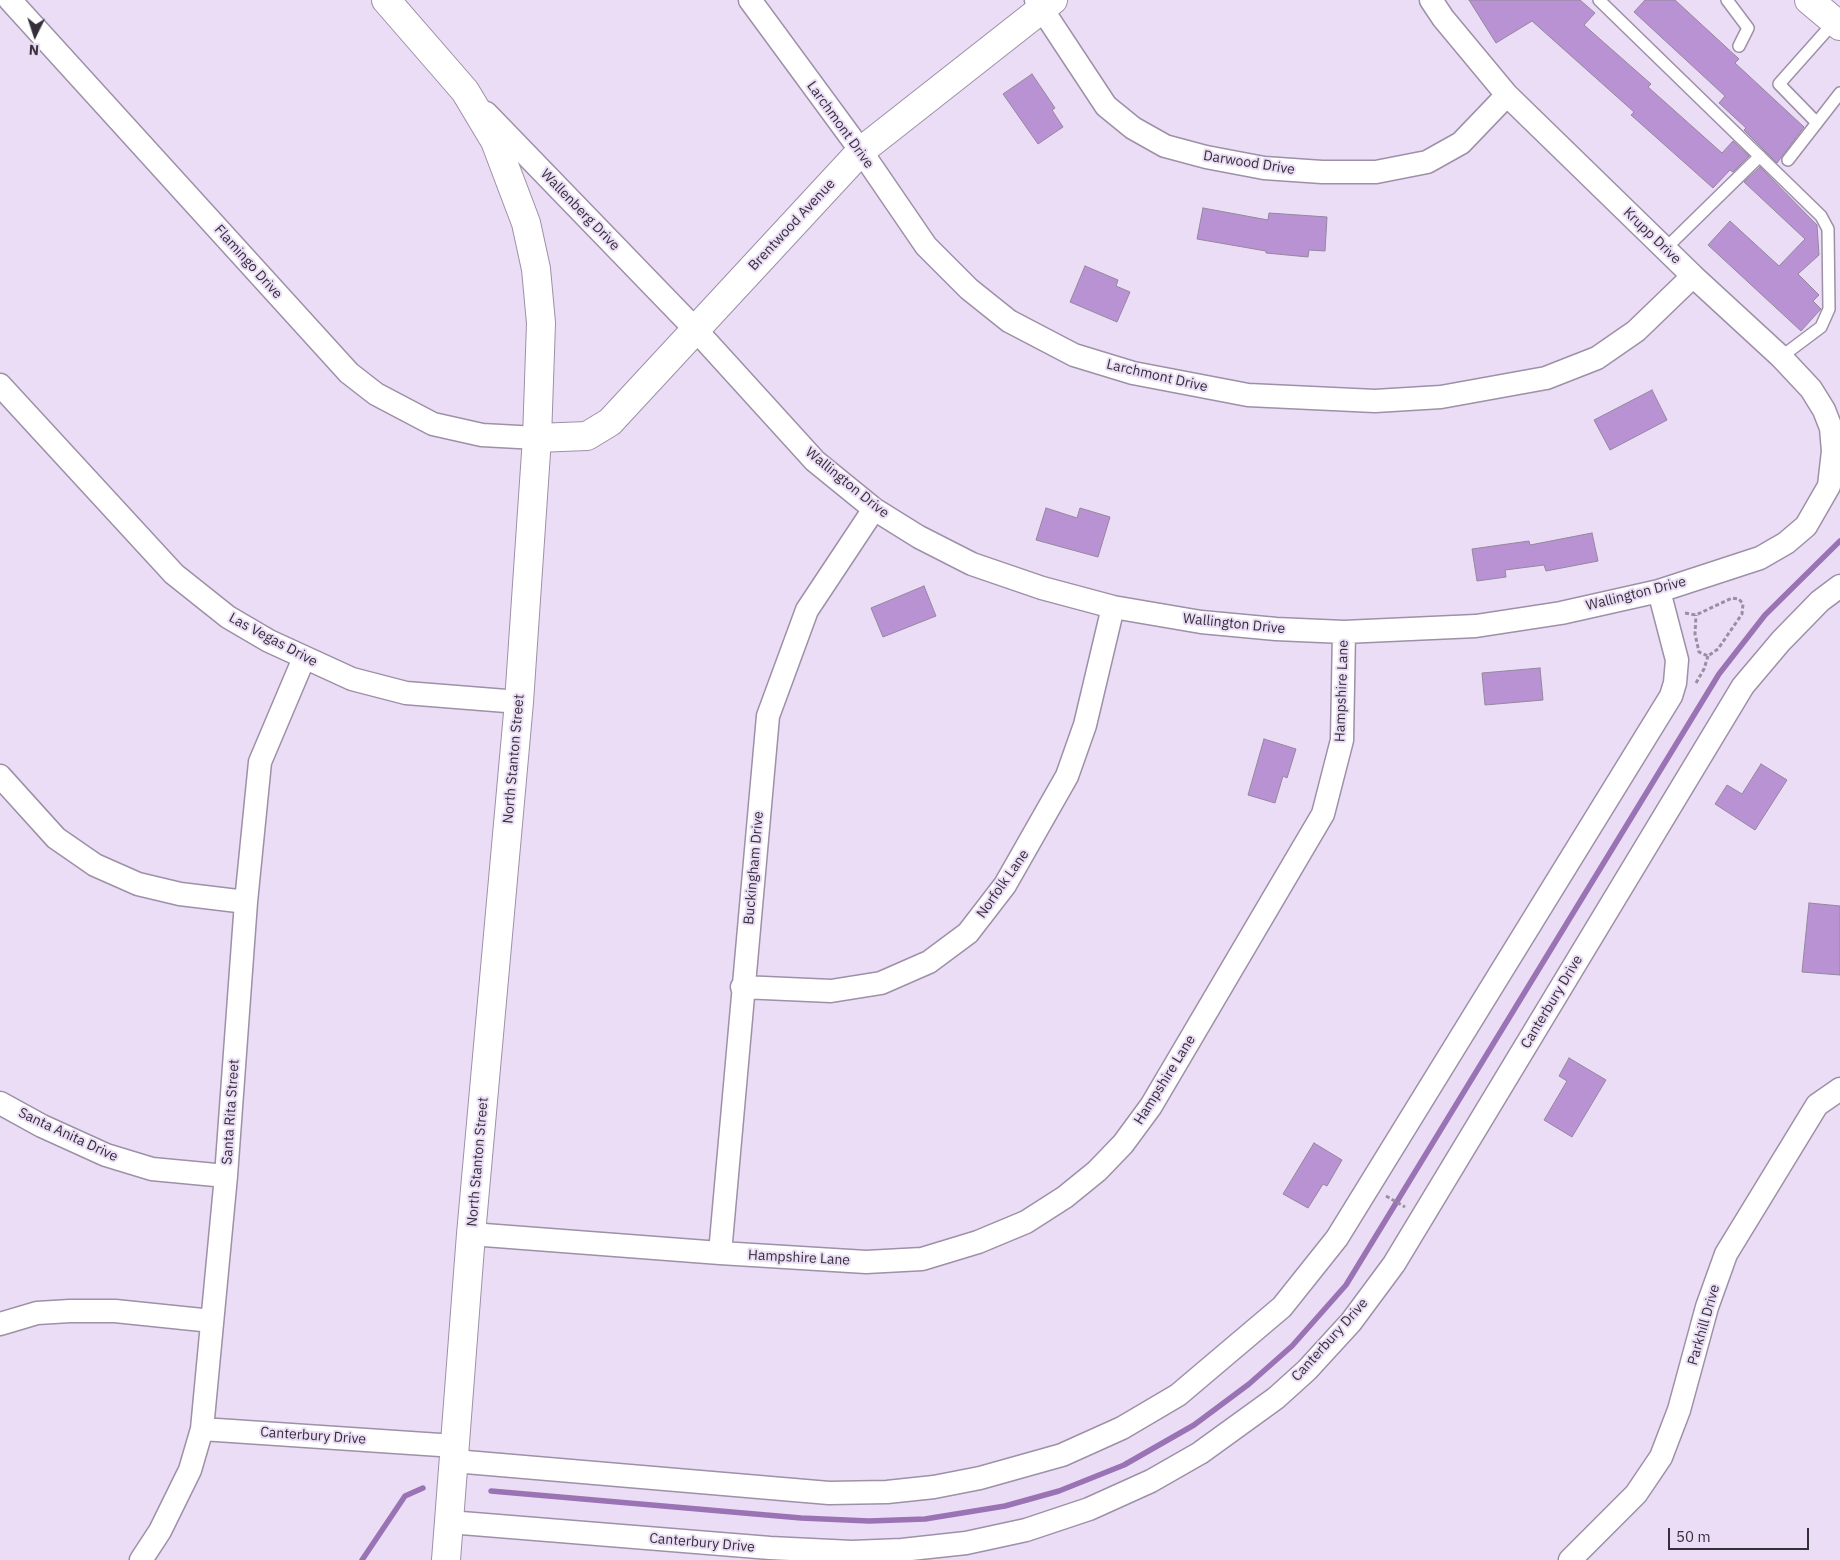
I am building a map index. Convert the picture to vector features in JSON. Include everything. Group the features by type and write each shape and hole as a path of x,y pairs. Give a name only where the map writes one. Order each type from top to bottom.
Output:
{"street":[{"name":"Flamingo Drive","path":"10,0 349,373 376,394 433,424 482,435 537,438"},
{"name":"North Stanton Street","path":"386,0 464,91 495,141 526,223 536,269 541,323 537,438 519,702 471,1234 446,1560"},
{"name":"Larchmont Drive","path":"750,0 861,152 926,246 969,289 1009,321 1074,355 1142,375 1248,395 1375,401 1441,397 1546,378 1597,358 1636,331 1693,276"},
{"name":"Krupp Drive","path":"1431,0 1443,18 1507,95 1693,276 1781,357 1811,390 1824,410 1831,428 1834,489"},
{"path":"1809,0 1837,23"},
{"name":"Brentwood Avenue","path":"537,438 587,436 599,431 610,422 861,152 1043,3"},
{"name":"Darwood Drive","path":"1043,3 1106,106 1133,128 1165,146 1215,159 1264,168 1322,172 1376,172 1427,162 1461,142 1507,95"},
{"name":"Wallenberg Drive","path":"464,91 695,329"},
{"name":"Wallington Drive","path":"695,329 815,461 874,509 919,537 972,564 1042,588 1113,607 1201,622 1276,629 1344,632 1476,626 1561,613 1659,591 1760,558 1786,543 1806,526 1834,489"},
{"name":"Las Vegas Drive","path":"0,385 174,574 228,618 269,641 352,679 406,693 519,702"},
{"name":"Buckingham Drive","path":"720,1253 742,986 768,716 807,610 874,509"},
{"name":"Canterbury Drive","path":"449,1522 769,1554 902,1550 966,1543 1044,1524 1089,1509 1152,1481 1200,1453 1255,1415 1307,1370 1351,1322 1394,1264 1743,686 1781,641 1820,601 1840,586"},
{"name":"Canterbury Drive","path":"202,1428 829,1493 887,1492 934,1487 980,1478 1062,1455 1122,1428 1178,1395 1282,1307 1337,1238 1671,696 1675,683 1677,660 1659,591"},
{"name":"Norfolk Lane","path":"742,986 831,991 881,983 928,962 968,933 1005,885 1067,776 1086,725 1113,607"},
{"name":"Hampshire Lane","path":"471,1234 866,1262 922,1259 978,1242 1026,1222 1065,1197 1097,1171 1123,1144 1151,1106 1323,814 1342,740 1344,632"},
{"name":"Santa Rita Street","path":"141,1560 160,1530 190,1470 202,1428 226,1176 246,902 260,762 304,658"},
{"path":"0,776 56,838 95,865 138,884 180,894 246,902"},
{"name":"Parkhill Drive","path":"1570,1560 1636,1494 1661,1457 1680,1410 1707,1307 1726,1254 1817,1105 1840,1088"},
{"name":"Santa Anita Drive","path":"0,1103 42,1126 106,1155 152,1169 226,1176"},
{"path":"0,1324 37,1313 70,1311 115,1311 212,1321"}],"lane":[{"path":"1599,0 1822,216 1828,229 1829,309 1821,327 1781,357"},
{"path":"1729,1 1748,28 1739,46"},
{"path":"1817,123 1779,84 1837,23"},
{"path":"1788,160 1840,94"},
{"path":"1665,249 1760,156"}],"path":[{"path":"1680,612 1696,615 1726,599 1739,599 1743,604 1742,614 1718,649 1708,656 1703,672 1693,688"},
{"path":"1696,615 1695,634 1699,652 1708,656"},
{"path":"1390,1187 1384,1194 1411,1212"}],"building":[{"path":"1469,0 1580,0 1595,13 1584,25 1651,84 1648,87 1722,153 1733,141 1749,156 1733,172 1730,170 1713,188 1631,115 1634,112 1532,21 1496,43"},
{"path":"1645,0 1675,0 1739,59 1735,63 1804,127 1777,163 1744,130 1746,128 1719,103 1725,96 1634,12"},
{"path":"1032,74 1055,108 1052,110 1063,127 1038,144 1003,94"},
{"path":"1760,167 1817,225 1819,255 1798,274 1819,295 1813,301 1821,309 1801,331 1708,245 1730,221 1779,266 1805,239 1744,182"},
{"path":"1203,208 1268,220 1269,213 1327,217 1325,251 1309,250 1308,257 1266,253 1266,251 1197,239"},
{"path":"1085,266 1118,280 1116,286 1130,292 1117,322 1070,302"},
{"path":"1652,390 1667,420 1610,450 1594,420"},
{"path":"1046,508 1077,518 1080,508 1110,517 1098,557 1036,540"},
{"path":"1592,533 1598,561 1546,571 1544,565 1505,570 1506,577 1477,581 1472,549 1529,541 1530,545"},
{"path":"924,586 936,616 883,637 871,608"},
{"path":"1540,668 1543,700 1485,705 1482,673"},
{"path":"1264,739 1296,749 1287,778 1283,776 1275,803 1248,795"},
{"path":"1761,764 1787,780 1755,830 1715,804 1727,785 1742,794"},
{"path":"1809,903 1840,906 1840,975 1802,972"},
{"path":"1569,1058 1606,1080 1572,1137 1544,1120 1567,1081 1559,1076"},
{"path":"1314,1143 1342,1160 1327,1186 1323,1184 1308,1208 1283,1194"}],"waterway":[{"path":"491,1491 801,1518 869,1521 925,1519 1005,1506 1059,1491 1124,1465 1194,1425 1249,1384 1292,1346 1346,1285 1719,674 1765,615 1840,541"},
{"path":"362,1560 405,1496 423,1488"}]}
